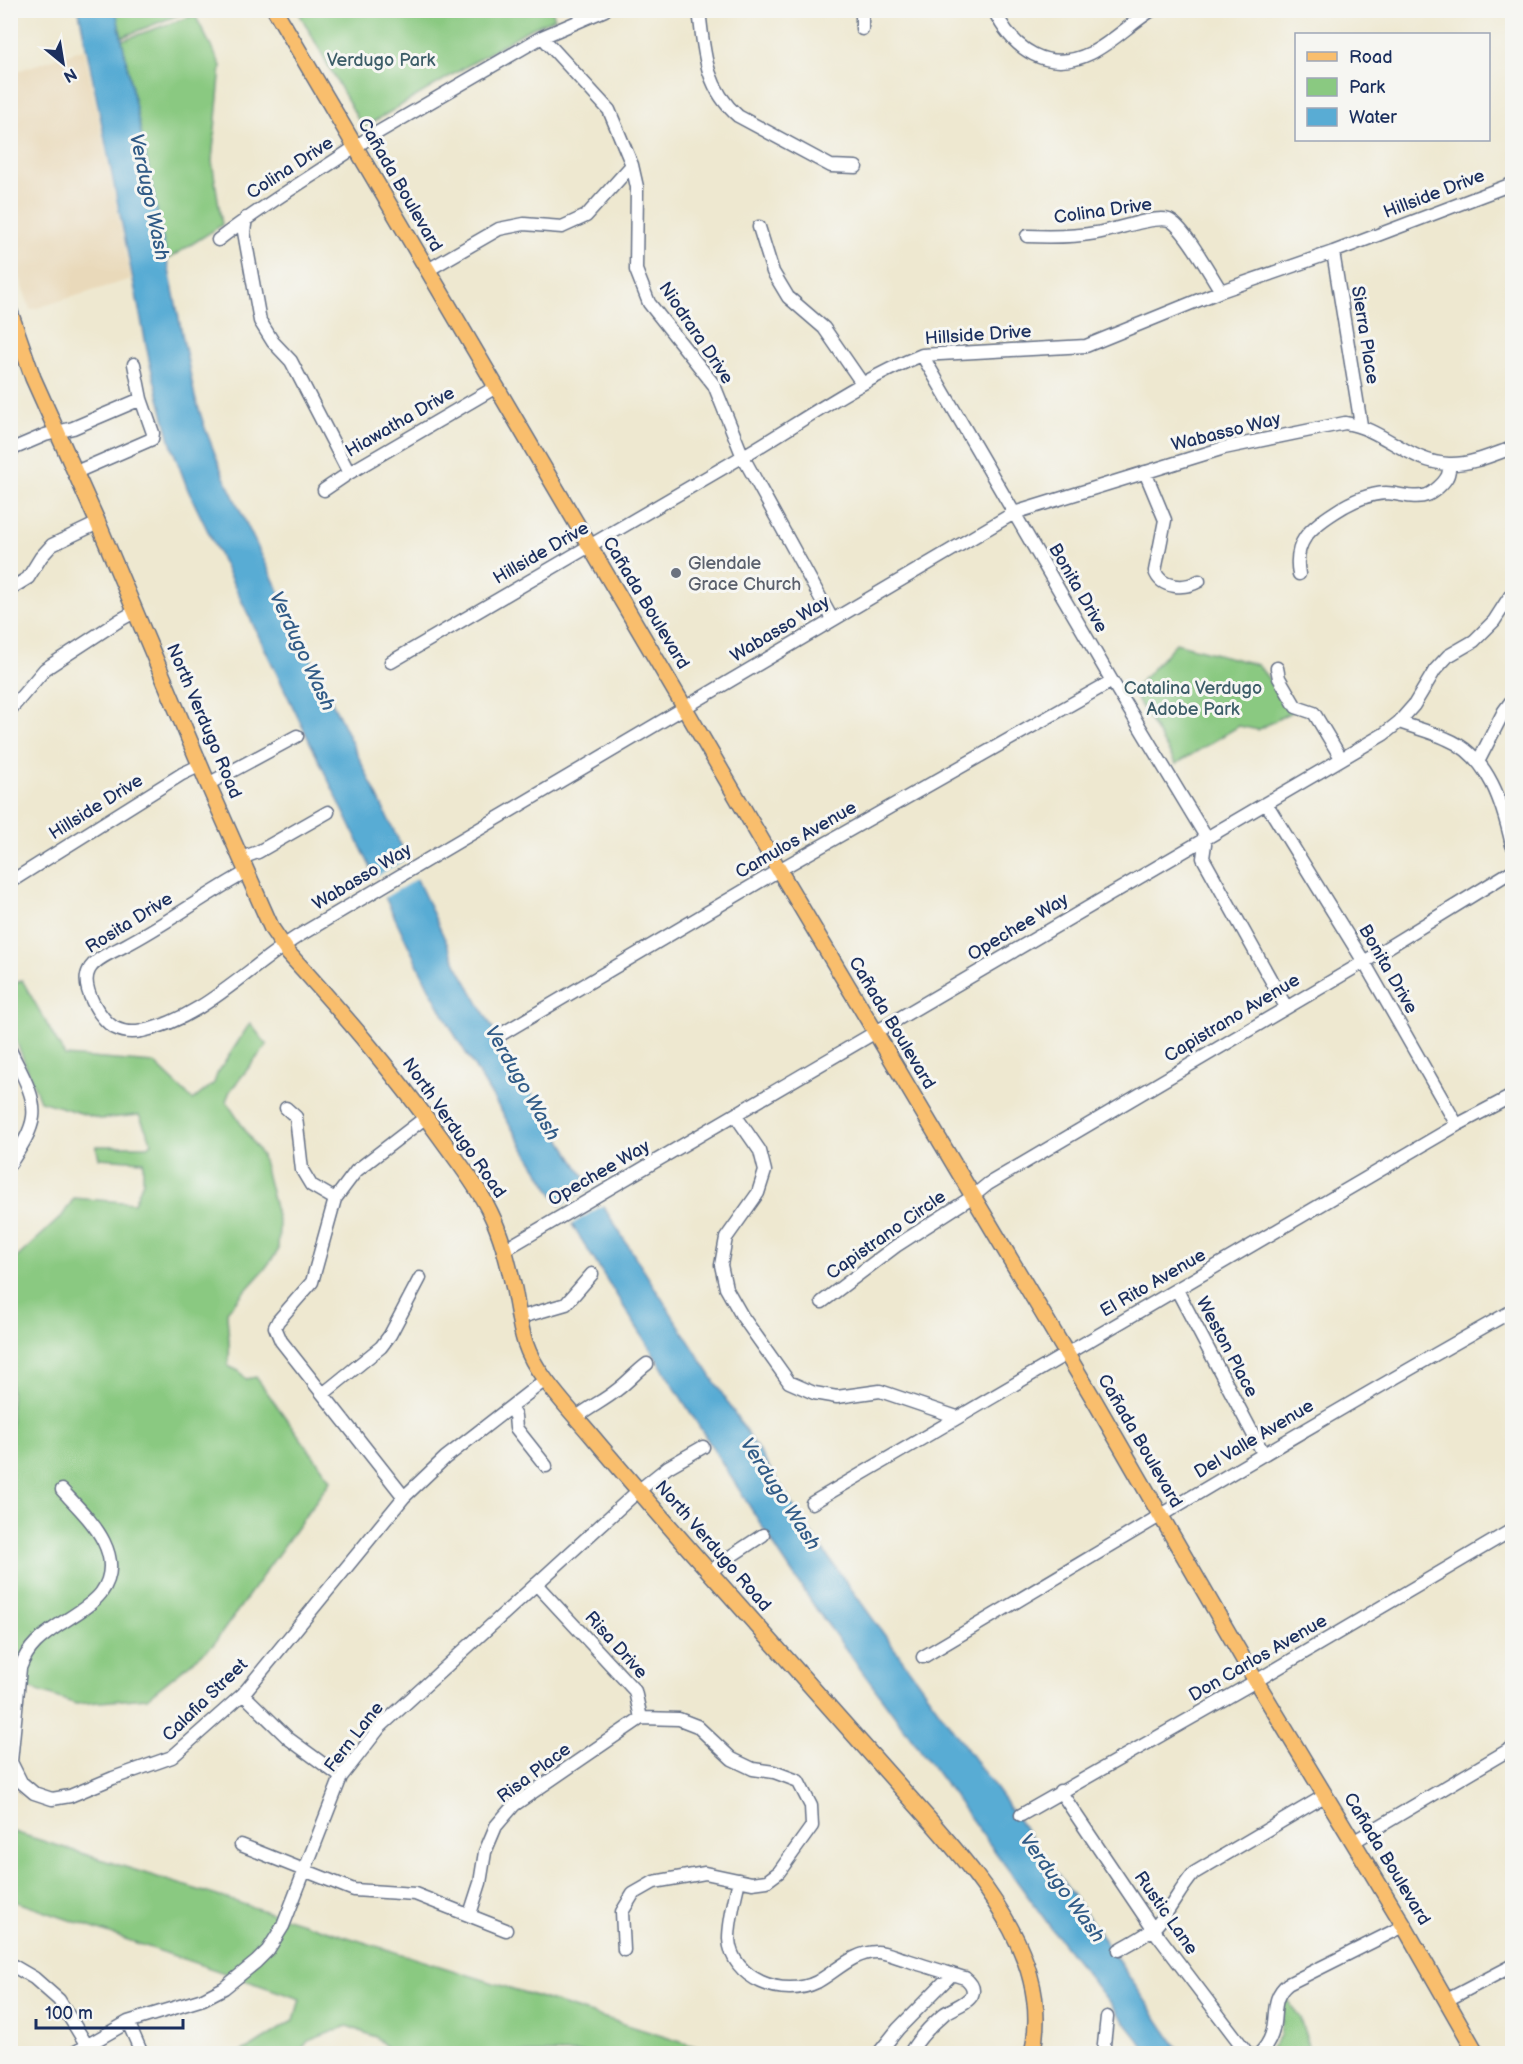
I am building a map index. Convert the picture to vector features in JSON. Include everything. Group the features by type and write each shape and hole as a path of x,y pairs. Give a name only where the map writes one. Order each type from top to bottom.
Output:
{"main road":[{"name":"Cañada Boulevard","path":"275,10 1256,1681 1404,1926 1447,2000 1473,2052"},
{"name":"North Verdugo Road","path":"10,312 14,336 76,472 272,929 283,945 371,1046 426,1117 479,1192 490,1212 504,1250 525,1347 545,1380 638,1491 938,1830 988,1894 1015,1937 1033,1985 1037,2012 1032,2054"}],"street":[{"name":"Colina Drive","path":"218,240 246,218 355,147 542,37 605,10"},
{"path":"699,10 704,54 709,73 712,83 726,106 738,116 831,166 856,167"},
{"path":"862,10 862,29"},
{"path":"994,10 1003,28 1027,52 1051,61 1075,60 1093,52 1152,10"},
{"name":"Niodrara Drive","path":"542,37 609,110 632,165 637,187 636,270 649,303 714,385 743,457 832,619"},
{"path":"428,270 499,229 524,224 562,226 586,216 632,165"},
{"name":"Hillside Drive","path":"391,662 743,457 862,383 922,355 1086,346 1221,291 1334,252 1512,184"},
{"name":"Colina Drive","path":"246,218 244,232 260,321 273,342 291,361 349,473"},
{"name":"Colina Drive","path":"1027,236 1053,238 1097,233 1151,220 1168,220 1182,230 1221,291"},
{"path":"759,227 773,272 788,297 824,328 862,383"},
{"name":"Sierra Place","path":"1334,252 1361,425"},
{"name":"Bonita Drive","path":"922,355 1206,837"},
{"path":"76,472 152,439 153,433 141,399 134,364"},
{"name":"Hiawatha Drive","path":"324,490 496,387"},
{"path":"10,450 45,435 73,428 141,399"},
{"name":"Wabasso Way","path":"115,1028 130,1032 143,1031 172,1022 215,997 283,945 1014,513 1224,448 1345,423 1361,425 1435,462 1450,464 1476,460 1512,448"},
{"path":"1299,574 1298,552 1313,526 1346,505 1371,495 1386,493 1429,495 1448,476 1450,464"},
{"path":"1145,472 1165,520 1155,571 1157,578 1167,584 1188,587 1199,581"},
{"path":"10,589 28,578 46,550 52,545 98,524"},
{"name":"Opechee Way","path":"504,1250 1384,734 1414,705 1435,670 1448,657 1474,640 1494,621 1512,594"},
{"path":"10,710 45,669 136,611"},
{"path":"1277,668 1279,678 1296,707 1314,713 1341,758"},
{"name":"Camulos Avenue","path":"500,1035 779,870 1112,681"},
{"path":"1479,760 1512,700"},
{"path":"1399,722 1447,739 1465,748 1479,760 1507,819 1512,845"},
{"path":"208,784 297,736"},
{"name":"Hillside Drive","path":"10,882 182,774 201,765"},
{"name":"Bonita Drive","path":"1266,803 1364,962 1457,1125"},
{"path":"244,865 258,852 328,812"},
{"path":"1206,837 1203,858 1286,1007"},
{"name":"Rosita Drive","path":"115,1028 106,1020 88,990 86,979 89,969 109,954 149,932 244,865"},
{"name":"Capistrano Avenue","path":"972,1197 988,1184 1364,962 1512,871"},
{"path":"10,1050 31,1098 33,1116 21,1146 10,1164"},
{"name":"El Rito Avenue","path":"812,1503 1457,1125 1512,1096"},
{"path":"286,1108 296,1117 302,1170 311,1185 335,1199"},
{"path":"735,1114 760,1151 765,1171 758,1193 726,1238 721,1265 726,1288 742,1316 789,1383 814,1393 837,1397 880,1391 957,1417"},
{"path":"404,1497 281,1341 275,1327 312,1282 335,1199 356,1171 426,1117"},
{"name":"Capistrano Circle","path":"822,1302 896,1246 972,1197"},
{"path":"518,1318 566,1304 592,1274"},
{"path":"323,1394 381,1347 390,1335 420,1278"},
{"name":"Weston Place","path":"1177,1290 1263,1453"},
{"name":"Del Valle Avenue","path":"923,1657 1263,1453 1512,1311"},
{"path":"576,1418 618,1390 633,1374 647,1364"},
{"name":"Calafia Street","path":"62,1490 97,1529 110,1559 108,1575 101,1594 41,1637 25,1653 20,1668 11,1762 21,1782 34,1792 52,1799 70,1796 172,1757 243,1694 404,1497 445,1458 545,1380"},
{"path":"510,1408 515,1416 516,1428"},
{"path":"498,1417 505,1424 516,1428 546,1466"},
{"name":"Fern Lane","path":"72,2054 128,2022 203,1999 224,1988 256,1962 268,1950 283,1926 341,1777 380,1727 638,1491 668,1467 703,1447"},
{"name":"Don Carlos Avenue","path":"1020,1815 1256,1681 1512,1530"},
{"path":"710,1573 763,1535"},
{"name":"Risa Drive","path":"536,1584 635,1691 641,1718"},
{"path":"243,1694 289,1739 341,1777"},
{"path":"624,1950 622,1912 633,1894 654,1882 705,1873 752,1883 767,1881 779,1872 812,1826 811,1806 798,1781 774,1772 753,1770 732,1759 697,1726 679,1719 641,1718"},
{"name":"Risa Place","path":"471,1914 480,1884 485,1852 496,1826 514,1806 641,1718"},
{"path":"1353,1842 1512,1748"},
{"name":"Rustic Lane","path":"1060,1791 1153,1929 1248,2054"},
{"path":"1119,1950 1153,1929 1194,1873 1326,1795"},
{"path":"241,1845 354,1890 416,1894 471,1914 506,1930"},
{"path":"739,1880 731,1915 729,1939 732,1953 741,1970 767,1985 793,1989 815,1983 857,1955 878,1952 965,1978 970,1982 972,1995 946,2012 926,2031 909,2054"},
{"path":"1259,2054 1273,2036 1277,1998 1281,1989 1404,1926"},
{"path":"10,1964 34,1978 59,2000 86,2044"},
{"path":"1447,2000 1512,1966"},
{"path":"878,2054 898,2029 952,1974"},
{"path":"1103,2054 1107,2017"},
{"path":"128,2022 142,2054"}],"shaded area":[{"path":"84,49 131,279 30,310 11,249 11,73"}],"green space":[{"path":"191,10 122,37 115,11"},
{"name":"Verdugo Park","path":"552,10 555,18 526,31 363,128 298,11"},
{"path":"195,15 221,66 212,161 222,225 167,260 122,40"},
{"name":"Catalina Verdugo Adobe Park","path":"1176,643 1258,665 1293,711 1258,730 1239,726 1176,764 1132,691"},
{"path":"22,980 65,1056 154,1063 193,1100 214,1083 217,1074 250,1023 267,1045 230,1091 226,1101 262,1156 279,1224 278,1251 227,1311 228,1366 239,1371 246,1379 256,1377 331,1480 213,1645 147,1698 76,1704 11,1682 11,1263 62,1216 74,1198 134,1203 143,1181 143,1161 99,1158 96,1146 147,1146 152,1143 139,1115 100,1119 40,1101 11,1028 11,986"},
{"path":"11,1831 716,2053 393,2053 376,2037 347,2026 308,2041 299,2053 237,2053 253,2046 294,2020 300,1999 11,1900"},
{"path":"1285,1997 1300,2018 1311,2053 1267,2054 1280,2036"}],"water":[{"name":"Verdugo Wash","path":"79,11 116,11 195,397 224,477 457,965 514,1066 810,1532 1087,1915 1181,2053 1149,2053 1055,1933 817,1610 525,1150 428,986 188,490 172,447 150,364"}],"pier":[{"path":"410,857 420,877 384,898 374,878"},
{"path":"594,1186 605,1204 569,1226 558,1207"}],"place":[{"name":"Glendale Grace Church","path":"676,573"}]}
